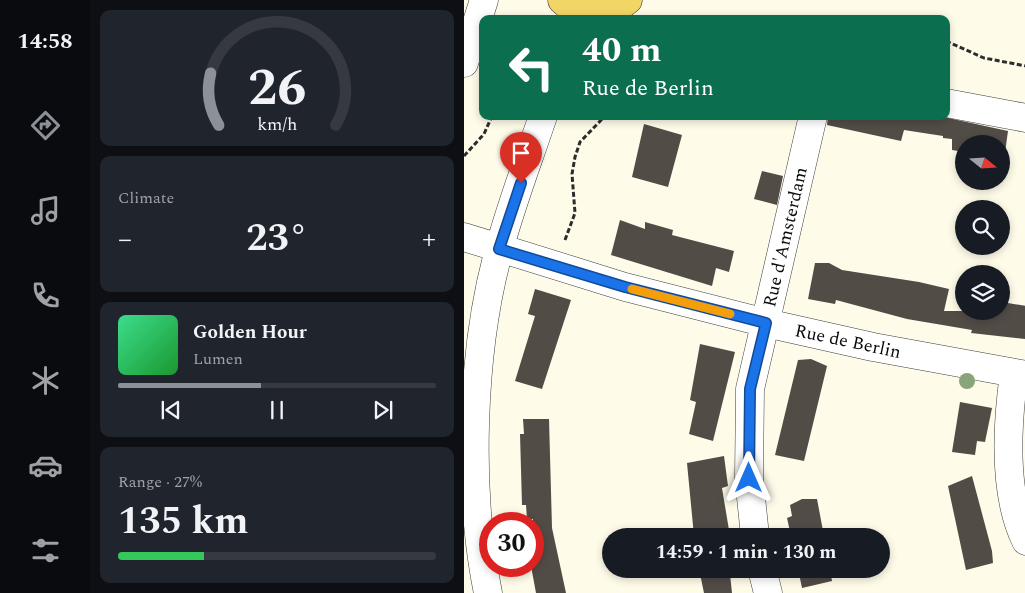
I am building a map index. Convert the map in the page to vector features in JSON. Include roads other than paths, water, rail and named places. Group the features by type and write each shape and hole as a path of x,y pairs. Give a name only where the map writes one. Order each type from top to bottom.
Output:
{"main road":[{"path":"562,0 567,5 584,13 595,15"},
{"path":"602,15 620,7 628,0"}],"street":[{"path":"479,15 484,0"},
{"path":"556,0 560,15"},
{"path":"464,63 479,16"},
{"path":"950,104 1025,118"},
{"path":"488,593 481,560 476,483 476,390 488,299 499,249 542,120"},
{"name":"Rue d'Amsterdam","path":"754,528 749,478 750,389 811,120"},
{"name":"Rue de Berlin","path":"464,238 625,287 766,323 873,347 1020,375"},
{"path":"1020,375 1009,414 1008,451 1014,500 1025,541"},
{"path":"764,578 768,593"}]}
